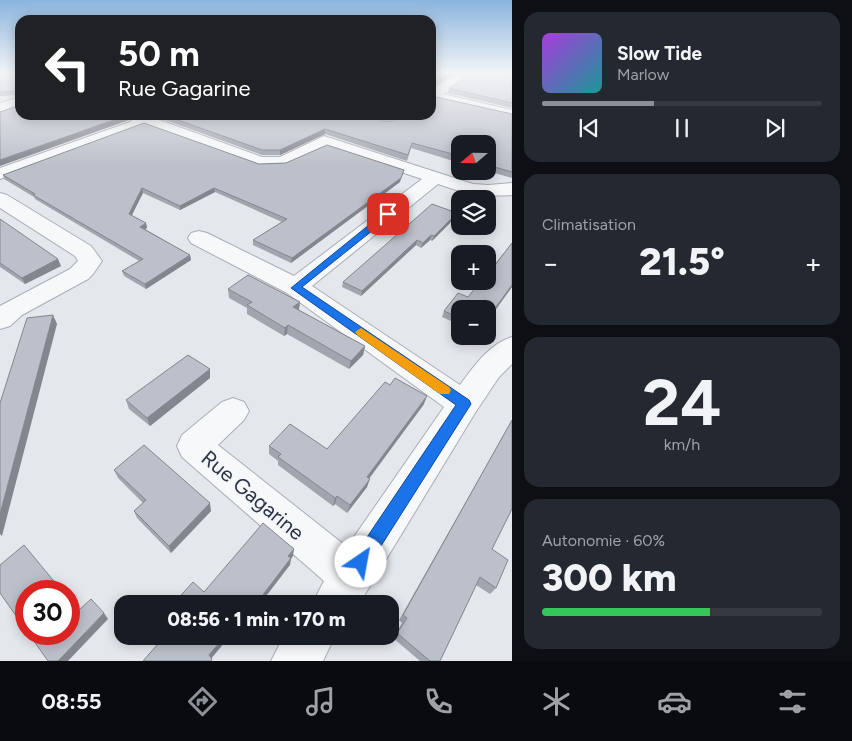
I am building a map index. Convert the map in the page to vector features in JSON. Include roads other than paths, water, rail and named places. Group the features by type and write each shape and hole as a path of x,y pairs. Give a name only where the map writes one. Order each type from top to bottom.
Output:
{"street":[{"path":"0,108 12,104"},
{"path":"478,104 512,114"},
{"path":"0,174 135,125 140,120"},
{"path":"151,120 259,162 269,164 290,160 324,142"},
{"path":"306,132 324,142 477,190 512,189"},
{"path":"296,288 435,178"},
{"path":"0,199 83,251 90,261 86,270 13,309 0,320"},
{"path":"199,238 296,288 464,404"},
{"name":"Rue Gagarine","path":"233,411 194,446 342,591 464,404 488,370 512,347"},
{"path":"296,661 306,645"}]}
